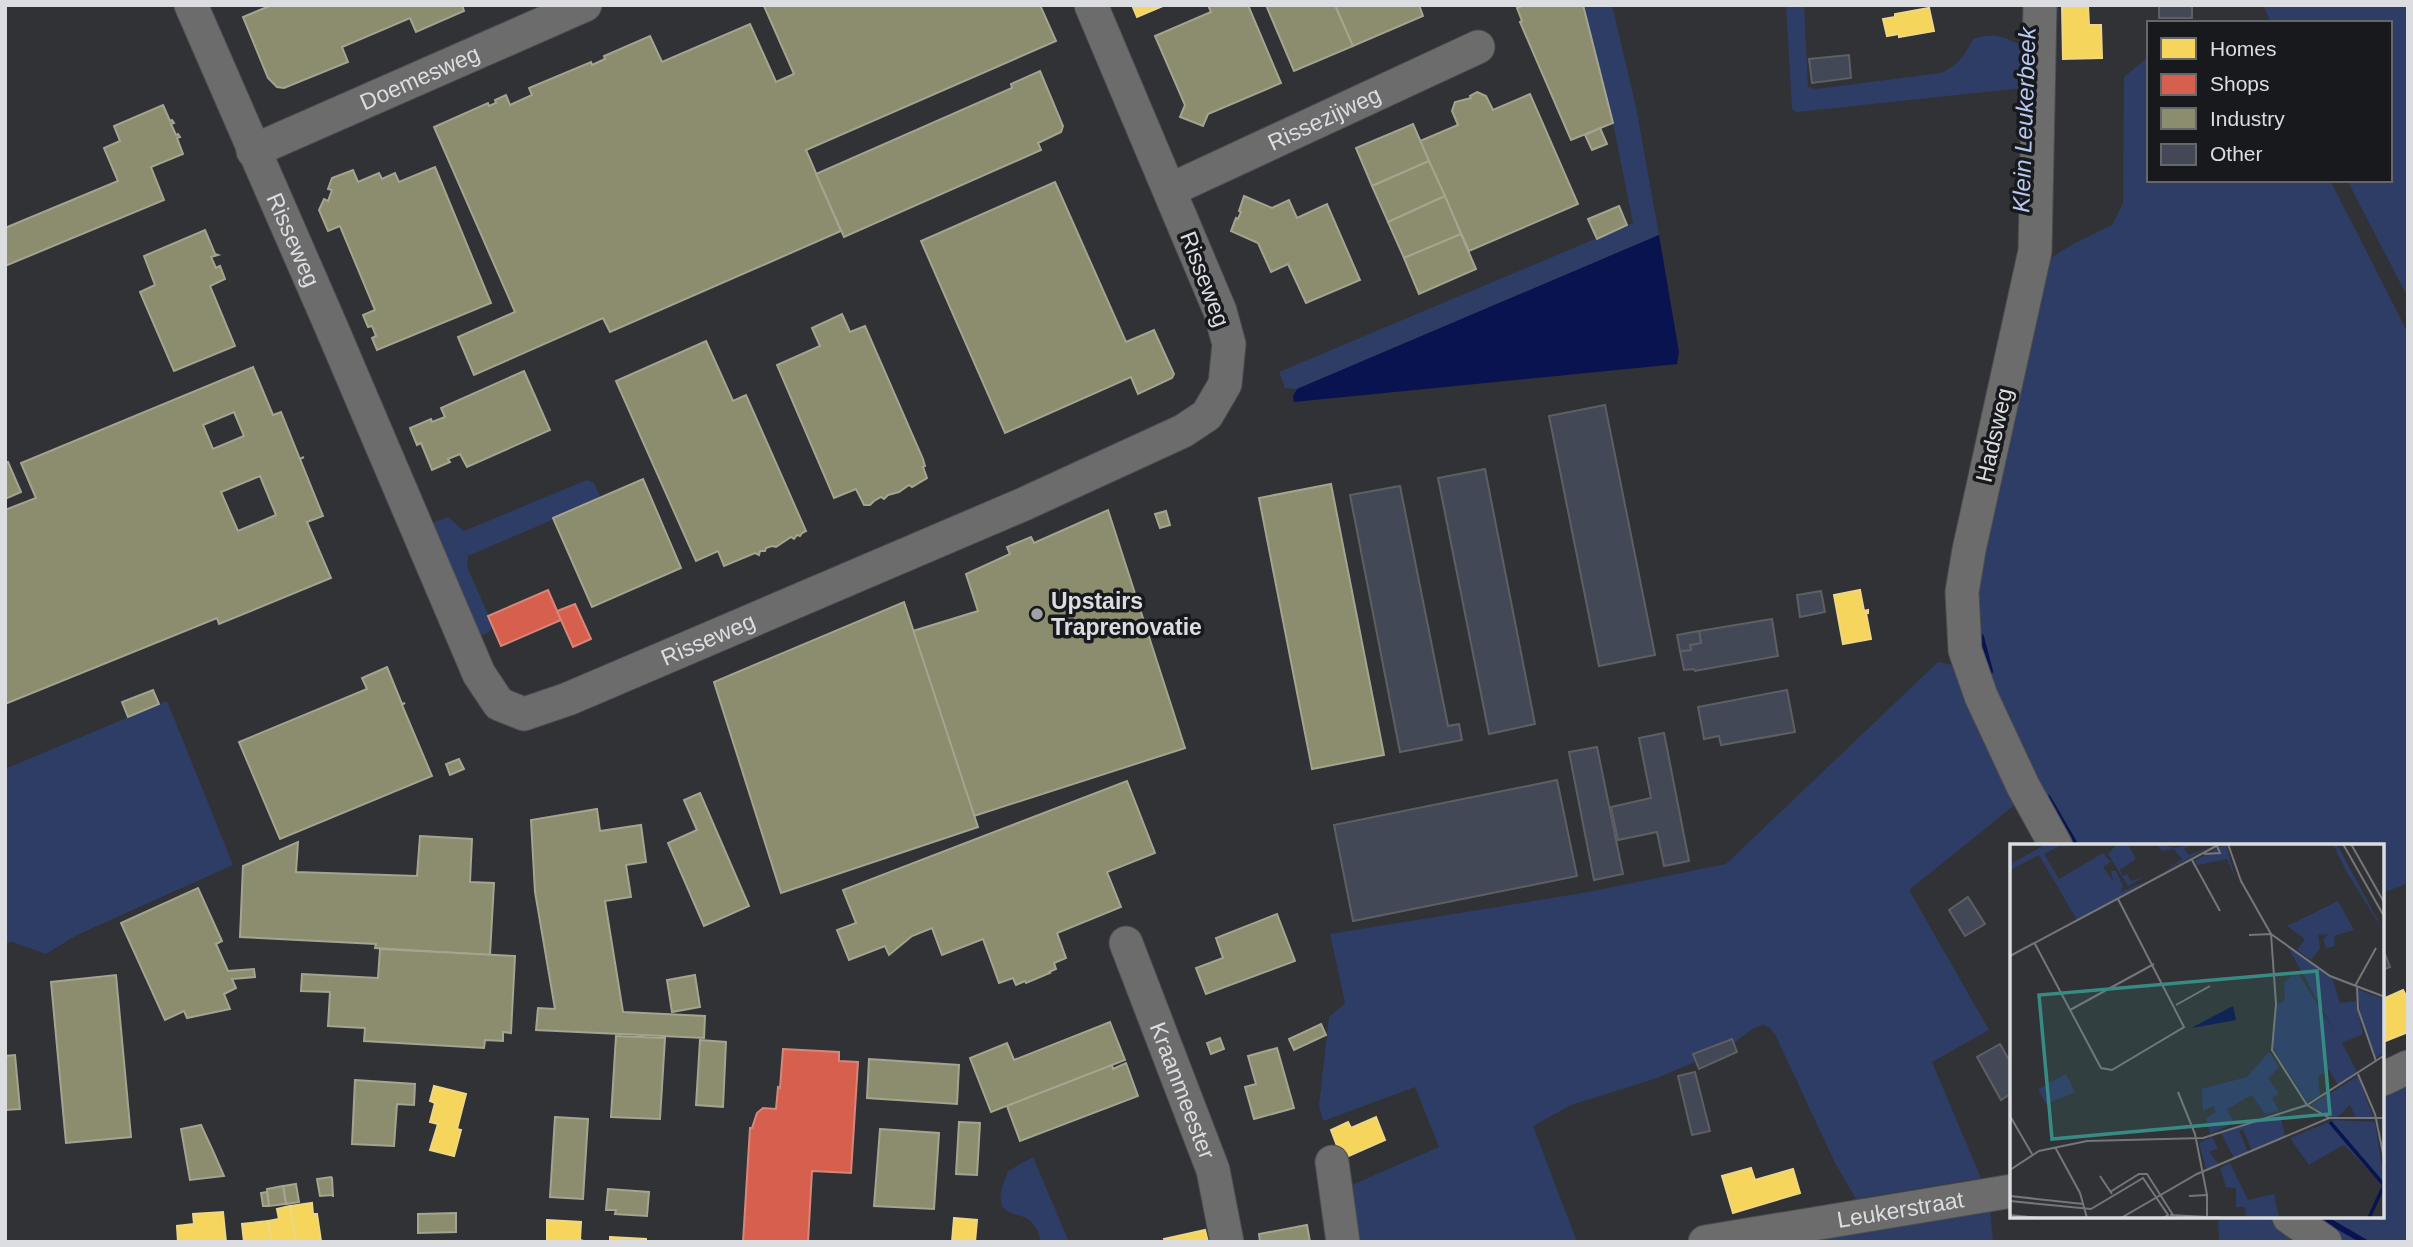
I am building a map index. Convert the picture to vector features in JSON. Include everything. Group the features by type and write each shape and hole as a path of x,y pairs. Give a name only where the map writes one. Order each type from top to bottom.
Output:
{"street":[{"name":"Risseweg","path":"191,5 480,674 499,704 524,714 568,699 1024,504 1183,431 1207,415 1225,384 1229,344 1220,311 1091,5"},
{"name":"Doemesweg","path":"253,151 585,5"},
{"name":"Hadsweg","path":"2040,5 2035,251 1962,592 1965,650 1981,696 2023,786 2055,844"},
{"name":"Rissezijweg","path":"1170,191 1478,47"},
{"name":"Kraanmeester","path":"1126,943 1213,1170 1227,1242"},
{"path":"2385,1078 2408,1067"},
{"path":"1332,1161 1343,1242"},
{"name":"Leukerstraat","path":"1705,1242 2010,1191"},
{"path":"2292,1219 2325,1242"}],"shaded area":[{"path":"1583,5 1612,5 1636,107 1659,235 1297,389 1285,388 1279,372 1633,223 1613,123"},
{"path":"1786,5 1804,5 1808,87 1816,89 1941,73 1960,59 1973,39 1998,36 2034,53 2032,87 1797,112 1792,109"},
{"path":"2263,5 2408,5 2408,298 2348,182 2392,182 2392,21 2270,21"},
{"path":"2147,58 2147,182 2331,182 2408,333 2408,883 2385,892 2385,844 2068,844 1994,692 1975,629 1972,593 2046,261 2112,225 2123,203 2124,77"},
{"path":"1659,235 1679,352 1677,364 1294,402 1293,396 1297,389"},
{"path":"587,480 594,483 600,496 594,502 468,556 467,567 493,625 488,633 476,637 429,524 448,517 464,531"},
{"path":"1938,662 1952,665 1965,677 2017,803 1909,890 1989,1030 1932,1062 1981,1178 1856,1199 1835,1163 1775,1034 1763,1025 1754,1028 1728,1047 1699,1060 1657,1078 1571,1105 1533,1126 1577,1242 1354,1242 1347,1187 1439,1147 1415,1087 1323,1121 1319,1105 1329,1017 1345,1003 1330,934 1583,893 1726,864"},
{"path":"167,701 233,865 77,935 46,954 12,942 5,943 5,769"},
{"path":"2408,1077 2408,1242 2346,1242 2307,1219 2385,1219 2385,1089"},
{"path":"1033,1157 1069,1242 1041,1242 1032,1222 1004,1209 1002,1205 1001,1193 1008,1171"},
{"path":"1990,1209 1993,1242 1792,1242"},
{"path":"2218,1219 2277,1219 2308,1242 2219,1242"}],"building: Homes":[{"path":"1132,5 1165,5 1137,17"},
{"path":"2062,5 2088,5 2089,25 2101,25 2102,58 2063,59"},
{"path":"1929,8 1934,31 1899,37 1899,34 1887,36 1883,19"},
{"path":"1860,590 1864,611 1868,610 1866,613 1871,639 1843,644 1834,595"},
{"path":"2403,990 2408,999 2408,1032 2385,1041 2385,998"},
{"path":"434,1086 466,1094 457,1129 461,1130 454,1156 430,1150 438,1124 430,1122 435,1103 430,1101"},
{"path":"1376,1117 1385,1140 1342,1159 1331,1130 1348,1122 1351,1128"},
{"path":"1751,1168 1755,1180 1793,1169 1800,1193 1733,1213 1722,1176"},
{"path":"312,1203 313,1214 317,1214 321,1241 296,1242 290,1206"},
{"path":"290,1206 296,1242 272,1242 268,1221 279,1219 277,1209"},
{"path":"223,1212 226,1242 178,1242 177,1226 194,1224 193,1214"},
{"path":"954,1218 977,1220 975,1242 952,1242"},
{"path":"547,1220 581,1222 580,1240 587,1242 547,1242"},
{"path":"268,1221 272,1242 244,1242 242,1224"},
{"path":"1205,1230 1208,1242 1165,1242 1164,1239"},
{"path":"610,1237 646,1239 646,1242 610,1242"}],"building: Shops":[{"path":"548,590 561,620 501,646 488,616"},
{"path":"575,604 591,639 573,647 557,611"},
{"path":"783,1049 839,1052 839,1061 858,1062 851,1173 812,1171 808,1242 743,1242 750,1128 757,1113 763,1108 776,1109"}],"building: Industry":[{"path":"272,5 462,5 464,11 416,32 410,18 342,47 348,62 284,88 277,87 268,78 243,17"},
{"path":"1040,5 1056,41 806,150 841,231 610,332 603,318 474,375 458,337 515,312 434,127 488,103 489,106 496,103 495,100 506,95 510,105 532,95 529,88 591,62 592,65 605,59 604,56 650,36 662,62 750,24 776,82 794,74 764,6"},
{"path":"1208,5 1248,5 1281,83 1208,114 1203,126 1180,117 1185,105 1155,36 1211,12"},
{"path":"1266,5 1335,5 1353,46 1294,71"},
{"path":"1335,5 1419,5 1423,16 1353,46"},
{"path":"1524,5 1583,5 1613,123 1571,140 1520,22 1522,21 1517,8"},
{"path":"1040,71 1063,126 1061,132 1038,143 1041,150 844,237 816,174 1012,88 1011,84"},
{"path":"1477,92 1486,96 1493,110 1530,94 1578,204 1469,251 1420,141 1458,125 1452,111 1455,102 1471,98 1470,96"},
{"path":"163,105 170,121 174,123 171,124 176,135 180,137 177,138 183,154 151,167 164,200 5,266 5,228 118,181 104,148 120,141 114,126"},
{"path":"1413,124 1429,161 1372,186 1356,148"},
{"path":"1600,128 1607,144 1592,150 1585,135"},
{"path":"1429,161 1445,196 1388,222 1372,186"},
{"path":"435,167 491,303 377,350 372,338 376,336 372,326 368,327 363,315 375,310 340,226 328,231 319,210 324,199 328,201 332,178 353,170 358,182 379,173 382,179 395,173 399,182"},
{"path":"1055,182 1126,342 1154,330 1174,374 1172,378 1138,394 1131,377 1005,433 921,241"},
{"path":"1244,196 1272,208 1289,200 1297,218 1327,204 1360,280 1306,303 1288,264 1271,272 1258,243 1231,231 1241,212 1239,211"},
{"path":"1445,196 1461,234 1404,258 1388,222"},
{"path":"1619,206 1627,225 1597,239 1588,219"},
{"path":"205,230 215,254 218,255 211,257 216,268 220,266 225,279 210,286 235,346 174,371 140,292 155,285 144,256"},
{"path":"1461,234 1476,269 1419,294 1404,258"},
{"path":"842,314 850,332 865,326 923,459 927,478 884,499 881,497 870,505 864,505 856,489 834,498 777,365 820,346 812,328"},
{"path":"706,341 733,401 746,395 806,531 776,547 760,551 759,555 755,553 724,566 718,551 696,561 616,381"},
{"path":"253,367 273,415 281,412 323,516 307,522 331,578 219,624 217,618 5,704 5,510 36,498 21,463","holes":["234,412 244,436 213,449 203,425","260,476 276,515 238,531 221,492"]},
{"path":"524,371 550,430 467,467 460,454 432,470 421,443 417,445 410,428 431,419 432,422 445,417 441,408"},
{"path":"8,462 21,492 5,499 5,463"},
{"path":"643,479 681,568 592,607 553,518"},
{"path":"1331,484 1384,755 1312,769 1259,498"},
{"path":"1108,510 1185,748 974,816 913,631 978,611 966,574 1010,554 1007,547 1031,537 1034,543"},
{"path":"1166,511 1170,525 1160,528 1155,514"},
{"path":"904,602 978,827 781,893 714,682"},
{"path":"387,667 402,704 405,703 402,705 432,776 280,839 239,742 367,689 362,678"},
{"path":"153,690 159,704 128,717 122,702"},
{"path":"459,759 464,769 450,775 446,764"},
{"path":"1127,781 1155,853 1107,872 1121,907 1057,933 1066,958 1054,963 1056,969 1050,973 1016,985 1013,978 999,983 983,939 942,955 932,928 912,936 889,955 885,946 849,960 837,930 856,923 843,890"},
{"path":"700,793 749,906 704,926 668,843 697,830 684,800"},
{"path":"597,809 600,831 641,825 646,862 626,865 631,897 605,901 623,1012 705,1016 704,1038 536,1030 538,1008 555,1009 535,892 531,820"},
{"path":"420,836 472,839 470,882 494,883 490,955 375,948 376,944 240,937 243,866 298,842 296,872 417,876"},
{"path":"198,888 222,941 216,944 228,971 254,969 255,977 232,979 236,988 224,994 230,1009 187,1018 184,1011 165,1020 121,923"},
{"path":"1277,914 1295,961 1206,994 1196,968 1223,958 1216,938"},
{"path":"380,949 515,956 511,1033 503,1032 503,1041 485,1040 484,1048 364,1041 365,1028 328,1026 330,992 301,991 302,974 378,978"},
{"path":"116,975 131,1137 66,1143 51,982"},
{"path":"695,975 700,1007 672,1012 667,980"},
{"path":"1110,1022 1125,1060 991,1112 970,1058 1007,1043 1014,1060"},
{"path":"1321,1024 1326,1035 1294,1050 1289,1039"},
{"path":"616,1036 665,1038 660,1119 611,1117"},
{"path":"1220,1038 1224,1049 1211,1054 1207,1043"},
{"path":"700,1040 726,1042 723,1107 696,1105"},
{"path":"1277,1048 1294,1108 1254,1119 1245,1087 1256,1084 1248,1056"},
{"path":"15,1055 20,1109 5,1110 5,1056"},
{"path":"869,1059 959,1065 957,1104 867,1098"},
{"path":"1126,1063 1138,1096 1020,1141 1007,1106 1112,1065 1113,1069"},
{"path":"355,1080 415,1084 414,1105 397,1104 394,1146 352,1144"},
{"path":"555,1117 588,1119 583,1199 550,1197"},
{"path":"959,1122 980,1123 977,1175 956,1174"},
{"path":"201,1125 224,1176 190,1180 181,1129"},
{"path":"880,1129 939,1133 934,1209 874,1206"},
{"path":"331,1177 333,1195 320,1196 317,1179"},
{"path":"296,1184 299,1202 286,1204 283,1186"},
{"path":"283,1186 286,1204 269,1206 267,1189"},
{"path":"608,1189 649,1192 647,1216 615,1214 616,1210 606,1210"},
{"path":"267,1192 269,1206 263,1206 261,1193"},
{"path":"456,1213 456,1232 418,1233 418,1214"},
{"path":"1307,1225 1310,1242 1260,1242 1259,1234"}],"building: Other":[{"path":"2159,5 2192,5 2192,18 2159,18"},
{"path":"1849,55 1851,78 1812,83 1809,59"},
{"path":"1605,405 1655,655 1599,666 1549,416"},
{"path":"1485,469 1535,724 1489,734 1438,478"},
{"path":"1400,486 1448,726 1459,724 1462,740 1400,752 1350,495"},
{"path":"1821,591 1825,612 1800,617 1797,595"},
{"path":"1772,619 1778,656 1695,671 1684,670 1680,651 1691,650 1690,645 1701,643 1699,631"},
{"path":"1699,631 1701,643 1690,645 1691,650 1680,651 1677,635"},
{"path":"1787,690 1795,732 1721,745 1719,736 1704,739 1698,707"},
{"path":"1664,733 1689,861 1664,866 1657,832 1618,840 1611,807 1651,798 1639,738"},
{"path":"1597,747 1623,874 1594,880 1569,752"},
{"path":"1557,780 1577,876 1353,921 1334,825"},
{"path":"1968,897 1985,924 1965,936 1949,910"},
{"path":"2385,954 2390,967 2385,969"},
{"path":"1732,1039 1737,1052 1699,1069 1693,1054"},
{"path":"2000,1044 2010,1062 2010,1094 2001,1100 1977,1057"},
{"path":"1695,1072 1710,1131 1692,1135 1678,1076"}],"waterway":[{"name":"Klein Leukerbeek","path":"1981,637 1990,671"},
{"name":"Klein Leukerbeek","path":"2048,798 2075,844"},
{"name":"Klein Leukerbeek","path":"2325,1219 2365,1242"}],"place":[{"name":"Upstairs Traprenovatie","path":"1037,614"}]}
